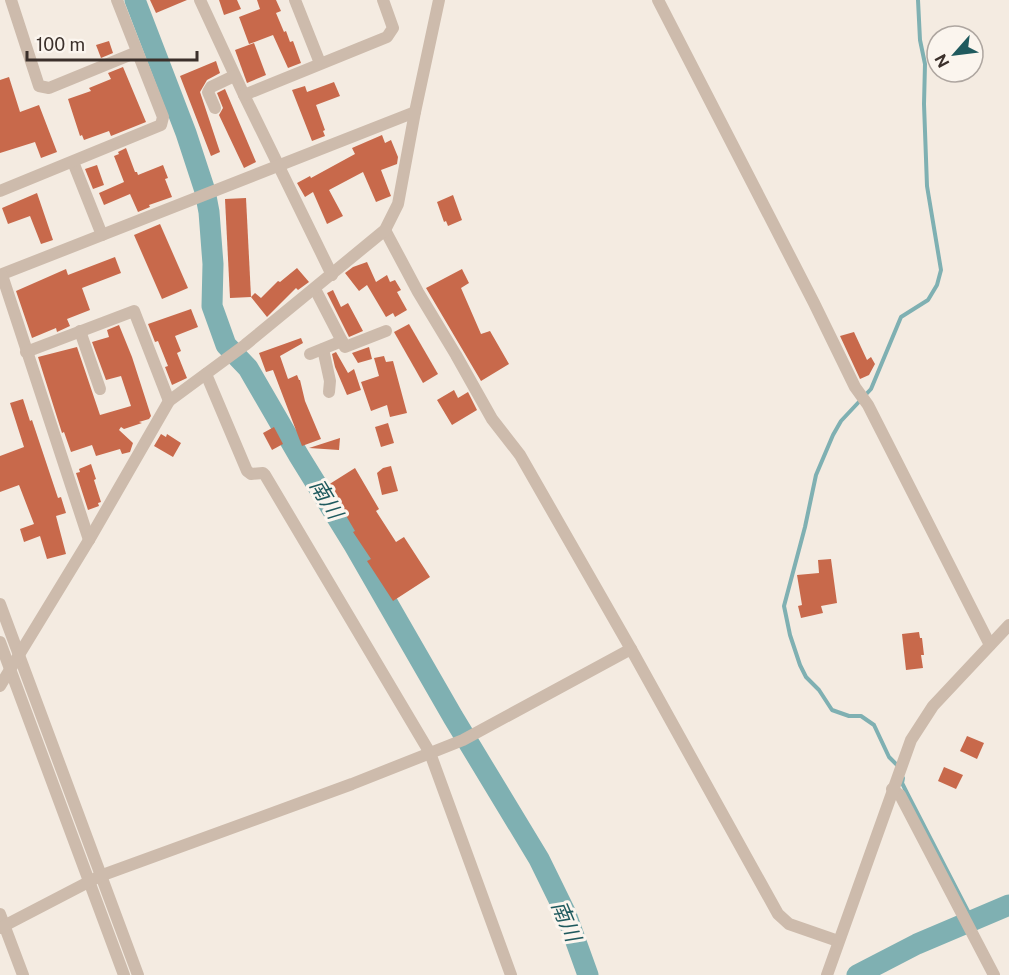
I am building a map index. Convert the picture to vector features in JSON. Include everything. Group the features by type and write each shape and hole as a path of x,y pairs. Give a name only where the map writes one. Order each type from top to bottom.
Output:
{"street":[{"path":"10,0 39,86 46,88 137,52"},
{"path":"0,191 161,125 163,122 117,0"},
{"path":"200,0 234,75 332,275"},
{"path":"295,0 320,63"},
{"path":"244,94 389,35 393,26 383,0"},
{"path":"0,686 89,540 168,401 244,345 385,230 398,204 439,0"},
{"path":"658,0 855,387 868,405 990,645"},
{"path":"214,108 208,92 211,87 234,75"},
{"path":"89,540 1,275 415,112"},
{"path":"73,162 102,235"},
{"path":"385,230 418,292 492,419 520,455 778,914 789,924 838,941"},
{"path":"315,289 345,347 386,331"},
{"path":"26,352 134,311 168,401"},
{"path":"80,332 100,389"},
{"path":"310,354 342,341"},
{"path":"323,349 330,381 329,392"},
{"path":"210,370 247,471 251,474 264,473 430,753 511,975"},
{"path":"0,604 138,975"},
{"path":"829,969 911,740 925,716 1009,625"},
{"path":"0,642 124,975"},
{"path":"23,975 2,923 100,876 352,784 467,738 631,649"},
{"path":"892,789 900,795 994,975"}],"building":[{"path":"150,0 187,0 156,13"},
{"path":"219,0 237,0 241,9 224,15"},
{"path":"257,0 276,0 281,11 276,13 290,42 293,41 301,63 288,68 273,35 249,44 239,17 260,9"},
{"path":"109,41 113,53 101,58 96,45"},
{"path":"254,43 266,75 247,83 235,50"},
{"path":"216,61 220,73 207,80 200,92 220,152 211,156 180,76"},
{"path":"123,67 146,122 111,136 109,131 84,140 82,135 80,136 68,99 91,91 89,88 111,79 108,73"},
{"path":"9,77 20,112 39,105 57,152 41,158 35,142 0,153 0,80"},
{"path":"334,82 340,96 316,105 325,136 312,141 292,90 305,86 307,92"},
{"path":"225,89 256,162 244,168 219,115 223,108 217,93"},
{"path":"382,135 385,143 391,140 398,157 397,164 381,170 391,196 376,202 363,172 329,190 343,216 327,224 313,192 305,197 297,183 355,154 352,148"},
{"path":"126,148 138,175 163,165 168,178 165,179 172,197 149,205 150,207 138,212 130,194 104,205 99,193 124,182 114,156"},
{"path":"97,165 104,185 93,189 85,169"},
{"path":"37,193 53,240 41,244 30,216 8,224 2,208"},
{"path":"453,195 462,220 448,226 446,221 444,222 437,202"},
{"path":"246,198 251,297 230,298 225,199"},
{"path":"160,224 188,288 162,299 134,235"},
{"path":"115,257 121,273 82,288 90,310 67,319 70,326 57,332 56,328 32,338 16,291 66,269 68,275"},
{"path":"367,262 376,282 387,275 390,282 395,280 401,290 397,292 407,310 395,317 393,313 386,317 367,285 359,291 345,273"},
{"path":"297,268 309,282 298,290 296,288 267,317 251,297 255,293 261,298 278,281 280,282"},
{"path":"462,269 469,283 461,288 481,334 490,331 509,364 481,381 426,288"},
{"path":"333,290 341,307 348,303 363,331 349,337 327,293"},
{"path":"191,309 198,327 175,336 181,351 177,353 187,378 172,385 165,367 168,366 148,324"},
{"path":"409,324 438,374 423,383 394,332"},
{"path":"119,325 151,416 139,422 142,423 124,429 121,427 119,430 133,443 130,452 122,454 120,449 96,456 92,445 71,452 64,432 62,433 38,357 77,347 100,415 131,406 121,376 106,380 92,342 109,337 107,330"},
{"path":"854,332 867,360 871,357 875,364 869,375 860,379 840,336"},
{"path":"301,338 303,343 280,356 288,379 297,375 300,380 305,401 321,439 302,446 273,370 266,372 259,353"},
{"path":"369,347 372,359 358,363 352,353"},
{"path":"336,352 348,373 354,369 361,390 347,395 335,367 332,354"},
{"path":"384,356 386,362 393,361 407,413 390,417 387,405 371,411 361,382 379,376 374,358"},
{"path":"454,390 458,398 468,392 477,410 452,425 437,400"},
{"path":"23,399 58,498 61,497 66,513 56,516 66,554 47,559 40,536 24,542 20,529 34,524 19,485 0,492 0,456 24,447 10,403"},
{"path":"388,423 394,443 381,447 375,427"},
{"path":"274,427 283,444 272,450 263,433"},
{"path":"161,434 166,437 167,434 181,443 173,457 154,446"},
{"path":"340,438 339,450 309,448"},
{"path":"91,464 101,502 98,503 99,506 88,510 76,473 80,472 79,469"},
{"path":"391,466 398,491 382,495 377,473"},
{"path":"355,468 379,509 376,511 396,542 404,537 430,577 393,601 367,561 371,559 353,532 355,531 328,485"},
{"path":"831,559 837,603 821,606 823,613 801,618 798,606 802,605 797,575 819,573 818,560"},
{"path":"919,632 924,655 921,655 923,668 906,670 902,634"},
{"path":"967,736 984,743 977,759 960,751"},
{"path":"944,767 963,775 956,789 938,781"}],"waterway":[{"name":"南川","path":"135,0 186,133 205,191 213,264 212,306 226,345 248,368 539,859 566,914 588,975"},
{"path":"900,768 889,757 874,725 861,716 849,716 832,710 819,690 806,677 790,635 784,606 816,475 833,435 841,421 871,389 901,317 928,300 937,285 941,270 927,186 925,64 920,40 918,0"},
{"path":"903,778 902,783 973,921"},
{"path":"857,975 917,944 1009,905"}]}
